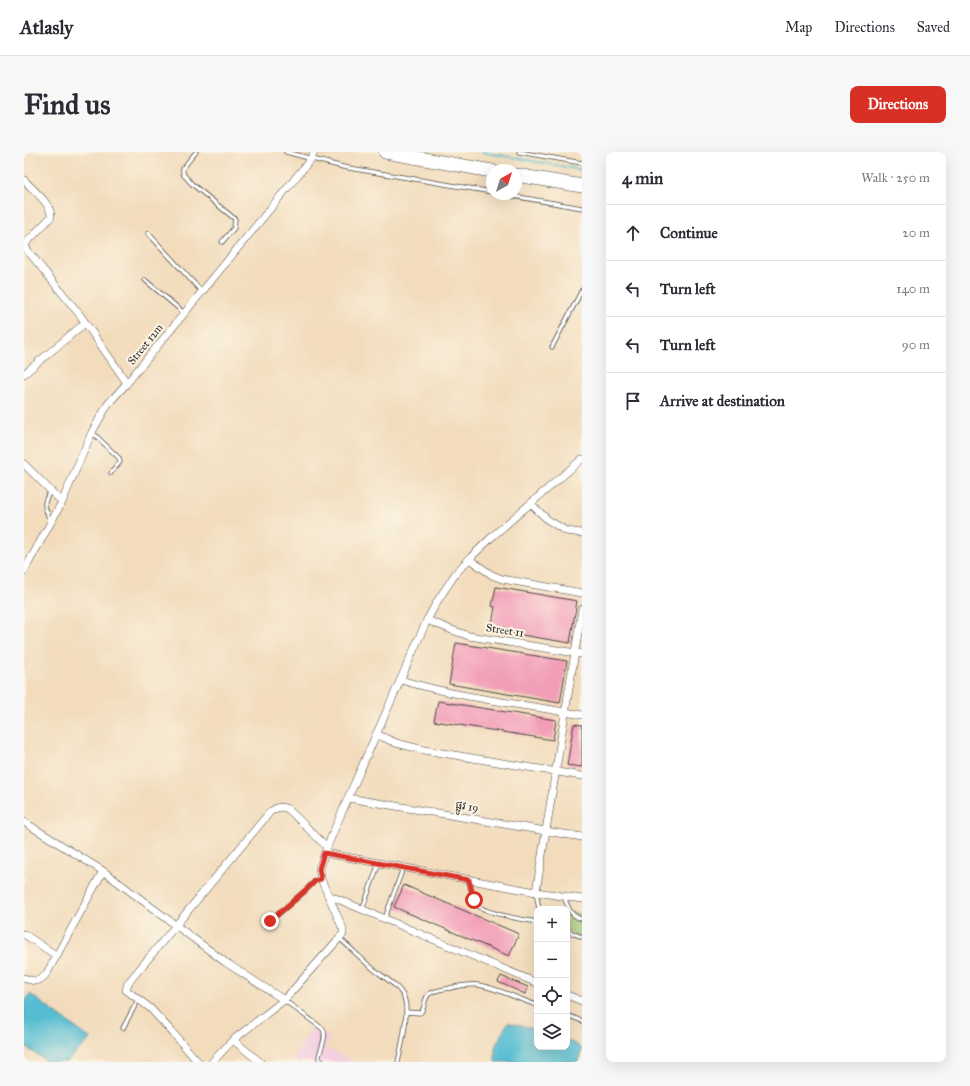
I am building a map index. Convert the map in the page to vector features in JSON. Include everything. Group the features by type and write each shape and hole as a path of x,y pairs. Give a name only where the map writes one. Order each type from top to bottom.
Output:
{"highway":[{"path":"385,152 486,170"},
{"path":"522,176 582,186"}],"street":[{"name":"Street 12m","path":"24,571 62,502 92,432 108,404 184,314 312,155"},
{"path":"24,180 45,202 51,211 51,217 27,242 25,247 85,323 127,383"},
{"path":"24,374 85,323"},
{"path":"212,1062 233,1040 284,1000 343,934 343,929 321,879 319,869 376,734 427,620 438,600 456,573 469,559 582,459"},
{"path":"26,468 62,502"},
{"path":"531,504 548,520 566,531 582,533"},
{"path":"469,559 492,575 502,579 582,593"},
{"path":"536,892 555,771 578,653 582,609"},
{"name":"Street 11","path":"427,620 469,636 578,653"},
{"path":"401,680 473,697 582,715"},
{"path":"376,734 396,743 424,750 582,776"},
{"name":"ផ្លូវ 19","path":"348,798 582,837"},
{"path":"198,1062 150,1008 126,990 126,987 265,818 275,809 282,807 288,809 326,850 404,868 582,899"},
{"path":"24,822 103,871 225,962 284,1000"},
{"path":"24,978 35,982 42,979 57,956 103,871"},
{"path":"328,895 534,982"},
{"path":"24,934 57,956"},
{"path":"570,996 582,1001"},
{"path":"233,1040 260,1062"}],"lane":[{"path":"196,152 183,168 183,174 192,184 235,219 234,228 222,242"},
{"path":"286,152 312,155 343,166 486,191"},
{"path":"519,152 582,163"},
{"path":"522,198 582,208"},
{"path":"148,233 202,292"},
{"path":"145,280 184,314"},
{"path":"552,347 582,290"},
{"path":"92,432 119,458 120,462 111,473"},
{"path":"51,490 45,498 45,505 51,522"},
{"path":"362,910 379,863"},
{"path":"385,918 404,868"},
{"path":"270,921 310,885 321,879"},
{"path":"469,880 476,905 481,908 512,917 534,921"},
{"path":"536,892 538,906"},
{"path":"564,896 571,913 577,918 582,919"},
{"path":"570,932 582,937"},
{"path":"340,938 400,992 406,1001 402,1045 398,1062"},
{"path":"406,1012 420,1013 429,994 444,989 465,985 478,985 490,988 534,1004"},
{"path":"122,1028 138,1000"},
{"path":"284,1000 323,1029 325,1033 319,1056 323,1062"},
{"path":"570,1017 582,1021"}],"shaded area":[{"path":"312,1027 330,1037 325,1048 355,1062 291,1062"}],"green space":[{"path":"570,912 582,914 582,938 570,933"}],"water":[{"path":"30,994 91,1039 66,1062 48,1062 24,1046 24,1004"},
{"path":"508,1022 534,1029 534,1050 570,1050 570,1042 582,1049 578,1062 495,1062 495,1047"}],"building":[{"path":"496,587 577,601 570,643 491,630 495,607 492,606"},
{"path":"456,643 567,661 560,703 449,684"},
{"path":"438,701 556,720 553,740 434,721"},
{"path":"574,724 582,725 582,767 567,765"},
{"path":"404,885 519,934 509,956 394,907"},
{"path":"501,976 528,987 525,994 498,982"}],"waterway":[{"path":"482,152 582,170"}],"route":[{"path":"270,921 310,885 321,879 319,869 324,853 469,880 474,900"}]}
